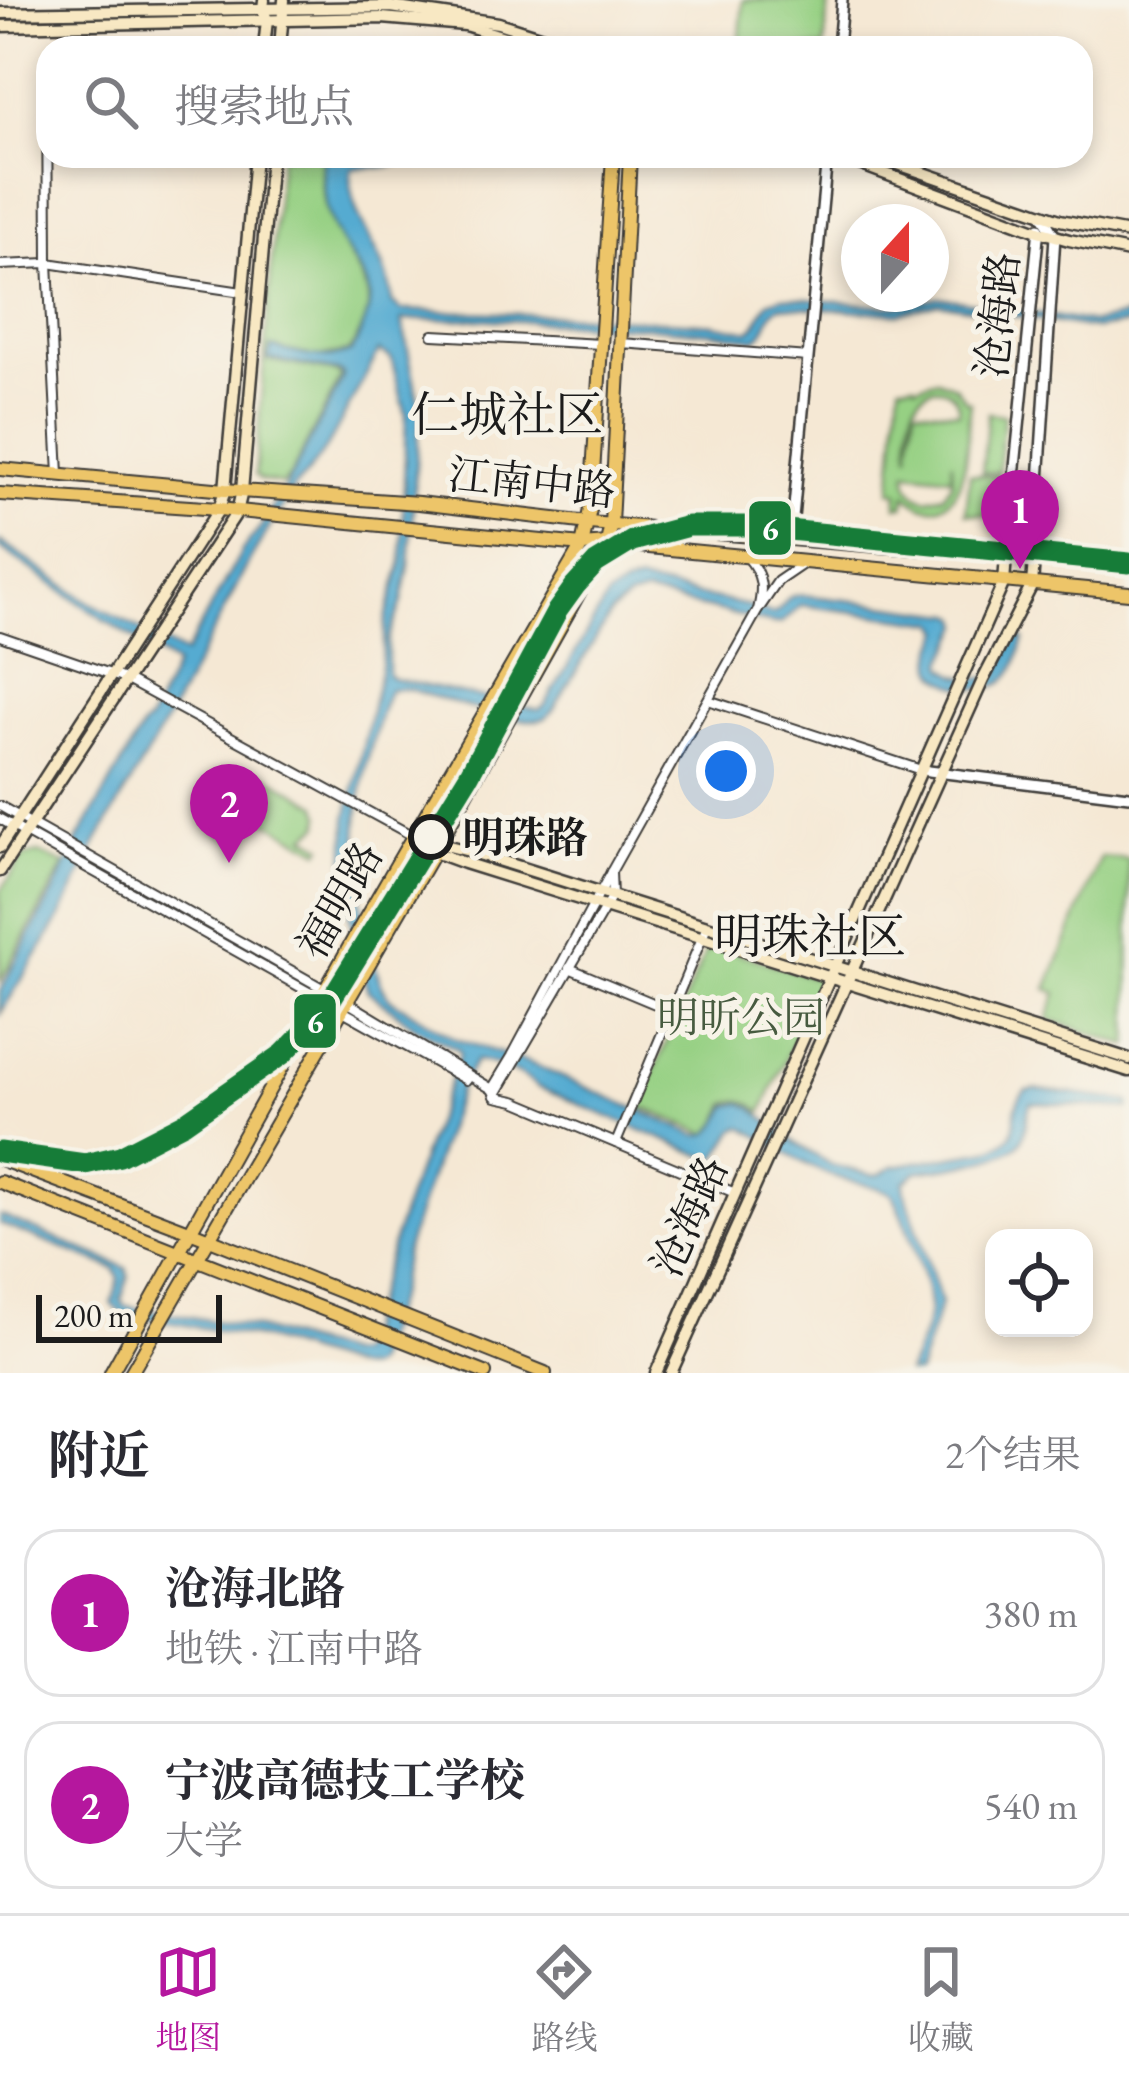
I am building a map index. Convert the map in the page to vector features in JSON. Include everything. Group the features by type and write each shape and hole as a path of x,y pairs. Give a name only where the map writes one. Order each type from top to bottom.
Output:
{"main road":[{"path":"0,26 283,9 431,12 498,22 541,36"},
{"path":"0,13 265,10"},
{"path":"354,12 466,25 501,36"},
{"path":"0,871 22,825 219,509 225,490 254,168"},
{"path":"119,676 142,654 237,512 270,168"},
{"name":"福明路","path":"111,1373 322,993 583,545 589,523 612,168"},
{"name":"福明路","path":"131,1373 437,848 607,543 629,168"},
{"path":"870,168 1038,231 1129,252"},
{"path":"909,168 1042,215 1129,233"},
{"name":"江南中路","path":"0,469 1129,566"},
{"name":"江南中路","path":"0,494 219,509 583,545 607,543 1129,593"},
{"name":"沧海路","path":"656,1373 1004,582 1006,557"},
{"name":"沧海路","path":"671,1373 983,680 1032,585 1034,559"},
{"path":"0,847 22,825"},
{"path":"414,837 705,932 833,971 852,970 1129,1059"},
{"path":"833,971 846,983 1129,1071"},
{"path":"0,1159 545,1373"},
{"path":"0,1182 484,1373"}],"street":[{"path":"839,36 842,0"},
{"path":"47,168 59,474"},
{"path":"791,539 826,168"},
{"name":"沧海路","path":"1006,557 1042,215"},
{"name":"沧海路","path":"1034,559 1055,236 1042,215"},
{"path":"0,265 48,262 242,292"},
{"path":"433,335 601,337"},
{"path":"621,338 808,357"},
{"path":"747,557 760,576 758,611"},
{"path":"494,1093 750,624 778,581 806,563"},
{"path":"0,636 119,676 414,837"},
{"path":"708,700 921,770 1129,796"},
{"path":"0,806 22,825 494,1093 735,1193"},
{"path":"0,819 22,825"},
{"path":"616,1144 705,932"},
{"path":"566,967 672,1010"}],"green space":[{"path":"743,0 829,0 825,36 740,36"},
{"path":"279,168 322,168 328,215 365,285 367,314 348,352 317,357 270,347 267,360 336,372 341,377 290,476 282,484 255,475"},
{"path":"937,379 955,386 970,402 958,487 951,498 932,508 906,495 904,506 897,506 898,492 891,491 900,384 916,386","holes":["932,388 951,393 959,412 915,408 909,455 914,408","952,461 952,482 944,495 927,499 912,490 907,472 951,477"]},
{"path":"988,413 1004,415 998,473 982,472"},
{"path":"970,474 999,477 995,516 966,513"},
{"path":"262,773 318,805 320,826 306,836 323,846 320,851 226,799 229,793 237,797 244,776"},
{"path":"228,806 256,821 242,846 214,830"},
{"path":"38,853 65,864 0,982 0,892 23,857"},
{"path":"1101,857 1129,859 1129,1046 1048,1019 1057,993 1047,989"},
{"name":"明昕公园","path":"709,944 821,980 762,1112 745,1102 727,1104 708,1134 639,1106"}],"water":[{"path":"323,168 353,168 355,206 383,266 392,302 401,310 584,316 714,324 749,331 768,302 782,297 841,302 841,310 780,306 754,339 652,327 402,320 420,409 409,566 388,641 388,675 394,679 539,710 608,596 639,582 772,614 798,595 954,614 962,625 945,667 971,678 999,674 1015,637 1024,639 1014,668 1003,682 986,688 964,687 945,680 934,667 943,630 937,623 801,605 782,623 774,624 646,594 628,599 611,613 543,719 511,718 407,689 390,689 362,787 357,841 360,895 378,976 392,1000 456,1039 527,1062 697,1135 713,1130 729,1106 742,1103 832,1165 873,1175 893,1166 1001,1144 1013,1130 1016,1108 1025,1091 1129,1101 1129,1109 1031,1103 1023,1136 1014,1148 973,1163 917,1172 904,1182 941,1303 918,1373 907,1373 925,1326 928,1301 892,1194 827,1174 743,1127 736,1129 717,1158 701,1155 537,1087 509,1069 476,1060 460,1088 405,1252 398,1293 373,1366 367,1369 264,1339 123,1314 112,1304 119,1278 114,1269 0,1224 0,1215 126,1268 129,1276 121,1300 125,1306 256,1328 356,1353 460,1054 368,991 348,905 347,818 381,666 386,618 402,561 406,415 391,358 379,351 330,442 295,486 251,558 61,917 0,1014 0,993 10,972 176,665 0,548 0,541 88,601 185,654 243,549 291,477 343,378 338,371 268,359 271,347 311,356 341,355 351,352 364,326 369,291 328,213"},
{"path":"949,299 1093,323 1129,315 1129,324 1095,329 949,305"}],"transit line":[{"name":"6","path":"0,1152 85,1164 120,1156 184,1123 283,1054 322,1014 469,775 557,611 596,563 632,541 688,526 747,526 1129,563"}],"place":[{"name":"沧海北路","path":"1020,569"},
{"name":"明珠路","path":"431,837"},
{"name":"宁波高德技工学校","path":"229,863"}],"district":[{"name":"仁城社区","path":"507,414"},
{"name":"明珠社区","path":"810,936"}]}
